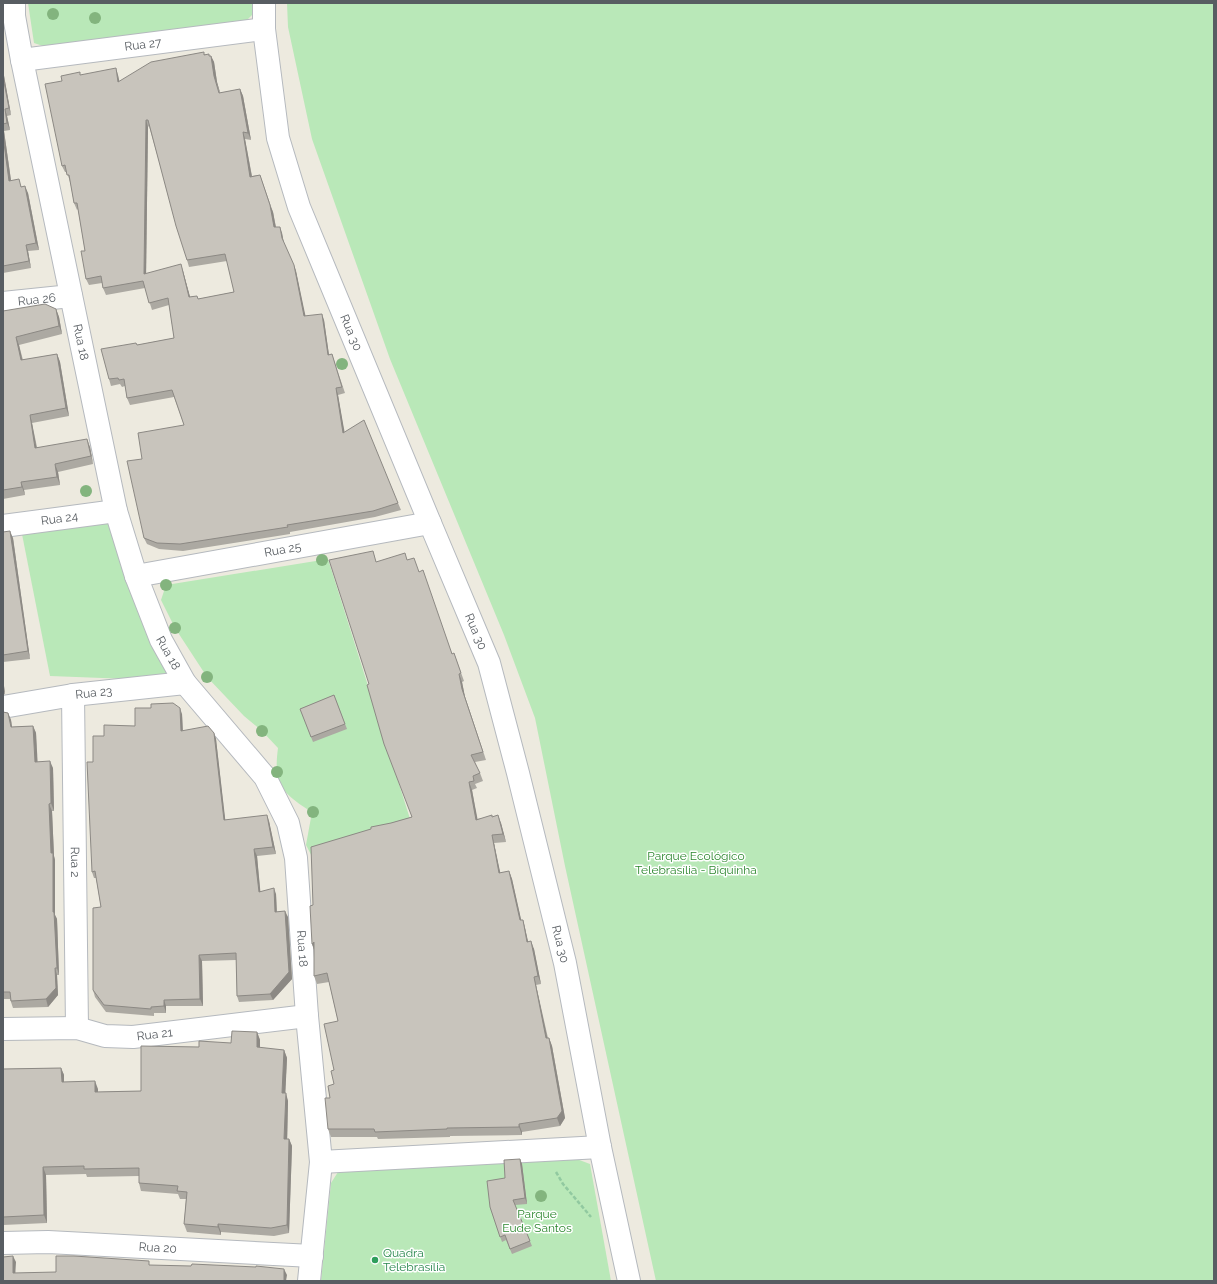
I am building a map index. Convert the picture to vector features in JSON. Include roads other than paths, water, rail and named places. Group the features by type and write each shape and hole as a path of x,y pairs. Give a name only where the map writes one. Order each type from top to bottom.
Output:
{"street":[{"name":"Rua 30","path":"264,3 264,29 278,138 300,207 489,663 565,963 600,1147 629,1281"},
{"name":"Rua 18","path":"10,12 22,60 116,511 136,576 161,640 185,683 265,777 288,822 296,858 307,1016 321,1162 309,1281"},
{"name":"Rua 27","path":"22,60 264,29"},
{"name":"Rua 26","path":"3,303 71,296"},
{"name":"Rua 24","path":"3,526 116,511"},
{"name":"Rua 25","path":"136,576 430,523"},
{"name":"Rua 23","path":"3,707 73,695 185,683"},
{"name":"Rua 2","path":"73,695 77,1028"},
{"name":"Rua 21","path":"3,1030 77,1028 105,1036 133,1037 307,1016"},
{"path":"321,1162 600,1147"},
{"name":"Rua 20","path":"3,1243 48,1242 312,1256"}],"place":[{"name":"Quadra Telebrasília","path":"375,1260"}],"park label":[{"name":"Parque Ecológico Telebrasília - Biquinha","path":"696,863"},
{"name":"Parque Eude Santos","path":"537,1221"}]}
